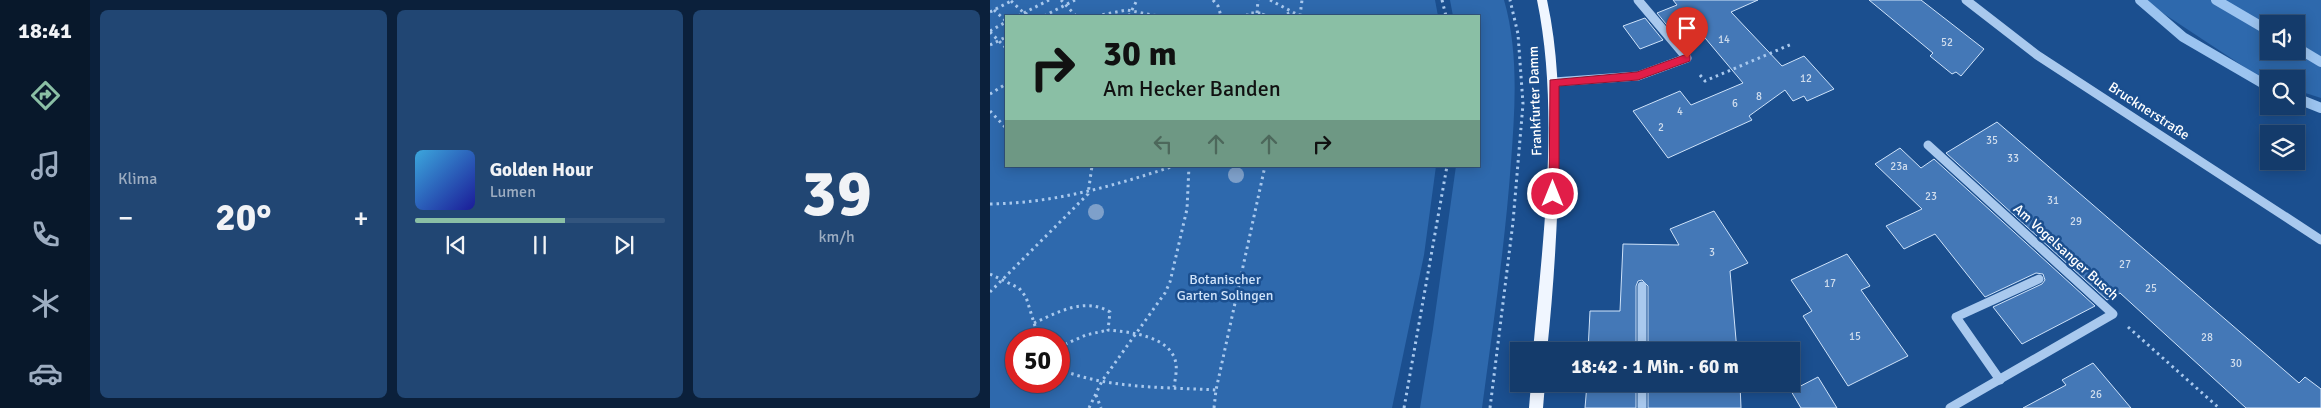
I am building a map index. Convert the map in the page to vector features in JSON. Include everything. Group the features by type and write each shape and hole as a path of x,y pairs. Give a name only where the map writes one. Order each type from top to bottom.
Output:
{"main road":[{"name":"Frankfurter Damm","path":"1541,342 1553,194 1554,82 1548,26 1542,0"},
{"path":"1536,408 1537,392"}],"street":[{"path":"1554,82 1638,76 1687,58 1638,0"},
{"name":"Brucknerstraße","path":"1966,0 2037,55 2321,240"},
{"name":"Am Vogelsanger Busch","path":"1928,145 2113,314 1950,408"},
{"path":"2000,380 1956,317 2038,279"},
{"path":"1642,286 1642,342"},
{"path":"1642,392 1642,408"}],"path":[{"path":"990,12 1012,0 1028,15"},
{"path":"1020,15 1049,0"},
{"path":"1062,0 1075,15"},
{"path":"1046,15 1075,0"},
{"path":"1130,15 1137,0"},
{"path":"1213,0 1222,15"},
{"path":"1257,13 1258,0"},
{"path":"1270,0 1298,15"},
{"path":"1278,3 1284,0"},
{"path":"1300,15 1302,0"},
{"path":"1442,0 1446,15"},
{"path":"1490,408 1513,222 1523,104 1518,34 1510,0"},
{"path":"994,10 1005,21"},
{"path":"1102,15 1132,10 1154,15"},
{"path":"1288,14 1292,12"},
{"path":"1247,15 1248,13 1264,15"},
{"path":"1005,23 990,32 1005,47"},
{"path":"990,45 1005,38"},
{"path":"1687,58 1704,81 1792,44"},
{"path":"990,94 1005,85"},
{"path":"990,111 1005,127"},
{"path":"990,292 1088,194 1092,167"},
{"path":"990,204 1047,202 1088,194 1171,167"},
{"path":"1089,408 1102,381 1165,293 1170,282 1187,209 1189,167"},
{"path":"1214,408 1216,390 1265,167"},
{"path":"1404,408 1448,167"},
{"path":"990,274 1019,288 1026,297 1036,328"},
{"path":"1034,323 1070,310 1097,304 1110,312 1108,330"},
{"path":"2113,314 2219,408"},
{"path":"1070,342 1086,335 1108,330 1136,333 1167,346 1172,352 1177,373 1174,387"},
{"path":"1070,375 1102,381 1216,390"},
{"path":"1096,395 1101,408"}],"green space":[{"name":"Botanischer Garten Solingen","path":"990,0 1435,0 1438,15 1005,15 1005,167 1436,167 1424,255 1392,408 990,408"},
{"path":"1450,0 1504,0 1509,20 1514,60 1514,122 1505,224 1482,408 1420,408 1456,167 1480,167 1480,15 1453,15"},
{"path":"2143,0 2321,0 2321,98 2305,93 2305,70 2260,70 2260,77"}],"building":[{"path":"1673,0 1758,0 1731,12 1782,66 1804,56 1834,89 1807,101 1804,96 1793,101 1785,90 1749,116 1752,120 1668,158 1633,111 1680,91 1691,105 1743,83 1695,26 1675,35 1657,13 1677,5"},
{"path":"1869,0 1921,0 1984,49 1961,76 1956,72 1952,74 1930,56 1933,53"},
{"path":"1645,18 1663,40 1640,49 1623,26"},
{"path":"1997,122 2299,383 2305,377 2321,389 2321,408 2246,408 2120,293 2107,300 1946,153"},
{"path":"1900,148 1921,168 1934,159 2095,306 2022,344 1993,307 2042,284 2045,280 2043,274 2036,273 1985,297 1935,234 1904,249 1886,226 1922,209 1875,164"},
{"path":"1714,211 1748,263 1730,271 1736,342 1648,342 1648,286 1642,280 1638,281 1636,286 1636,342 1588,342 1590,311 1620,311 1623,244 1679,245 1670,229"},
{"path":"1847,254 1870,286 1861,290 1908,356 1848,386 1803,316 1812,311 1791,280"},
{"path":"2093,363 2131,408 2023,408 2066,385 2062,380"},
{"path":"1818,377 1837,408 1801,408 1792,392 1800,392 1800,386"},
{"path":"1586,392 1636,392 1636,408 1585,408"},
{"path":"1648,392 1740,392 1741,408 1648,408"}],"waterway":[{"path":"2140,0 2183,37 2260,82"},
{"path":"2216,0 2260,26"},
{"path":"2305,52 2321,62"},
{"path":"2305,102 2321,108"}],"route":[{"path":"1553,194 1554,82 1638,76 1654,72 1687,58"}]}
